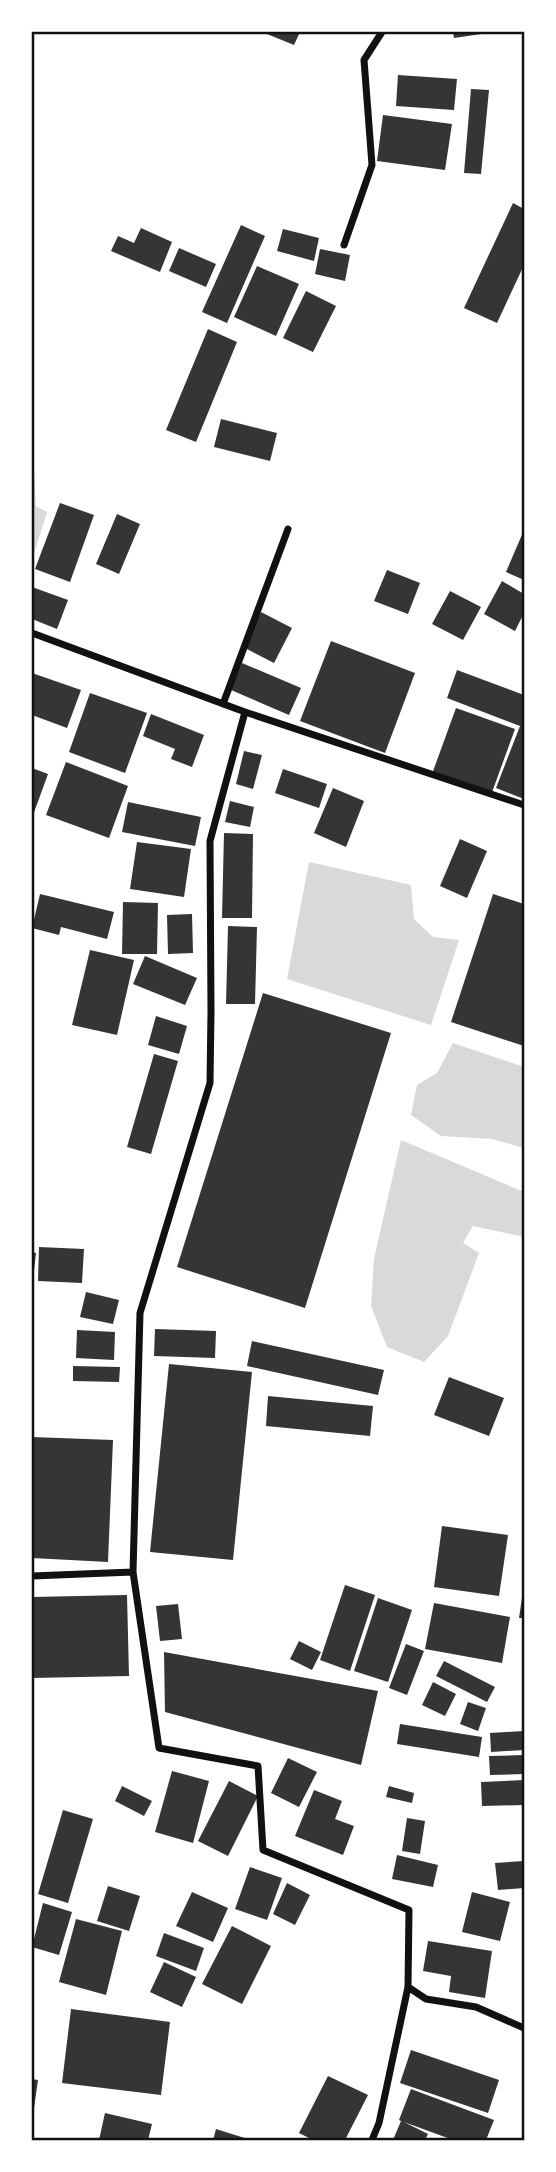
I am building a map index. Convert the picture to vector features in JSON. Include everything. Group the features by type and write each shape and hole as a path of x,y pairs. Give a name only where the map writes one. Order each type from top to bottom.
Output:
{"street":[{"path":"344,245 372,165 364,60 382,32"},
{"path":"223,704 288,529"},
{"path":"32,633 245,712 524,805"},
{"path":"245,712 210,841 210,1083 140,1312 134,1572 159,1748 258,1766 263,1850 409,1910 408,1987 379,2123 372,2140"},
{"path":"32,1576 134,1572"},
{"path":"408,1987 426,1999 475,2007 524,2028"}],"shaded area":[{"path":"32,434 36,506 47,512 32,560"},
{"path":"309,862 411,885 414,919 433,937 459,940 431,1025 287,979"},
{"path":"453,1043 524,1067 524,1148 492,1139 441,1136 411,1115 417,1085 437,1073"},
{"path":"401,1140 524,1192 524,1237 473,1226 463,1243 479,1253 448,1336 424,1362 387,1347 371,1306 374,1259"}],"building":[{"path":"262,32 300,32 294,45"},
{"path":"453,32 488,32 488,33 454,38"},
{"path":"398,75 457,79 454,110 396,106"},
{"path":"471,89 489,90 481,174 464,173"},
{"path":"383,115 452,124 445,170 377,161"},
{"path":"513,203 524,209 524,265 497,323 464,308"},
{"path":"241,225 265,236 227,323 202,312"},
{"path":"141,228 172,242 160,272 111,251 118,236 134,243"},
{"path":"283,229 319,238 314,261 277,251"},
{"path":"179,248 216,264 206,287 169,271"},
{"path":"320,249 350,255 345,281 315,274"},
{"path":"257,266 299,284 276,336 234,317"},
{"path":"306,291 336,306 313,352 283,338"},
{"path":"208,329 237,342 196,442 166,430"},
{"path":"221,419 277,433 270,461 214,447"},
{"path":"60,503 94,515 70,582 35,569"},
{"path":"117,514 140,524 119,574 96,564"},
{"path":"524,530 524,580 506,572"},
{"path":"387,570 420,583 408,614 374,601"},
{"path":"502,581 524,594 524,613 515,631 484,614"},
{"path":"32,587 68,600 57,629 32,619"},
{"path":"450,591 481,607 463,640 432,624"},
{"path":"261,612 292,628 274,663 243,647"},
{"path":"331,641 415,673 385,753 300,721"},
{"path":"242,663 301,688 289,715 231,690"},
{"path":"457,670 524,695 524,799 496,788 520,726 447,698"},
{"path":"32,673 81,690 67,728 32,715"},
{"path":"90,693 147,713 125,773 69,752"},
{"path":"456,708 515,729 491,795 432,774"},
{"path":"151,714 204,735 192,767 171,759 175,749 143,736"},
{"path":"244,751 262,755 253,789 236,784"},
{"path":"66,762 128,786 109,838 46,815"},
{"path":"32,768 48,774 32,818"},
{"path":"283,769 327,784 319,808 275,793"},
{"path":"333,788 364,801 346,847 314,833"},
{"path":"230,801 254,807 250,827 225,822"},
{"path":"128,802 201,817 195,846 122,832"},
{"path":"224,833 253,834 252,918 222,918"},
{"path":"460,839 487,851 467,898 440,886"},
{"path":"137,842 191,849 184,897 130,889"},
{"path":"40,894 114,912 107,939 61,927 59,935 32,928"},
{"path":"493,894 524,904 524,1046 451,1022"},
{"path":"123,902 158,903 157,954 122,954"},
{"path":"192,914 193,953 168,954 167,915"},
{"path":"228,926 257,927 255,1004 226,1004"},
{"path":"90,950 134,960 117,1035 72,1025"},
{"path":"145,956 197,978 185,1005 133,984"},
{"path":"263,993 391,1033 305,1308 177,1267"},
{"path":"156,1016 187,1026 179,1054 148,1045"},
{"path":"154,1054 178,1061 151,1154 127,1147"},
{"path":"39,1247 84,1249 82,1283 38,1281"},
{"path":"32,1252 36,1253 33,1279 32,1279"},
{"path":"86,1292 119,1300 113,1324 80,1317"},
{"path":"155,1329 216,1331 215,1358 154,1356"},
{"path":"77,1330 115,1332 114,1360 76,1358"},
{"path":"252,1341 384,1370 378,1395 247,1366"},
{"path":"169,1364 252,1372 233,1560 150,1552"},
{"path":"73,1366 120,1367 119,1382 73,1381"},
{"path":"449,1377 504,1398 489,1436 434,1415"},
{"path":"268,1396 373,1406 370,1436 266,1426"},
{"path":"32,1437 113,1440 108,1562 32,1558"},
{"path":"442,1526 508,1535 499,1596 434,1587"},
{"path":"345,1585 375,1595 350,1671 320,1660"},
{"path":"523,1591 524,1618 519,1618"},
{"path":"127,1595 129,1676 32,1678 32,1597"},
{"path":"378,1598 412,1610 388,1682 354,1671"},
{"path":"434,1603 510,1617 502,1663 425,1649"},
{"path":"178,1604 182,1639 160,1641 156,1606"},
{"path":"299,1641 321,1652 312,1670 290,1659"},
{"path":"406,1644 424,1651 407,1695 389,1688"},
{"path":"164,1652 378,1691 361,1765 165,1712"},
{"path":"444,1661 495,1687 487,1702 436,1676"},
{"path":"433,1682 456,1694 445,1716 422,1705"},
{"path":"468,1702 486,1708 478,1731 460,1724"},
{"path":"400,1724 482,1737 479,1757 397,1744"},
{"path":"524,1731 524,1750 491,1752 490,1733"},
{"path":"524,1755 524,1774 490,1775 489,1756"},
{"path":"288,1758 317,1772 299,1807 271,1793"},
{"path":"172,1771 209,1781 193,1843 155,1832"},
{"path":"524,1780 524,1805 482,1806 481,1782"},
{"path":"229,1781 258,1796 228,1856 198,1841"},
{"path":"122,1786 152,1801 144,1816 115,1801"},
{"path":"389,1786 414,1793 412,1803 386,1797"},
{"path":"314,1790 342,1801 335,1819 354,1826 343,1855 295,1836"},
{"path":"63,1810 93,1819 68,1903 38,1894"},
{"path":"407,1818 425,1821 420,1854 402,1851"},
{"path":"397,1855 438,1865 433,1887 392,1879"},
{"path":"524,1861 524,1888 498,1890 495,1863"},
{"path":"250,1867 282,1878 267,1920 235,1909"},
{"path":"287,1883 310,1895 295,1925 273,1914"},
{"path":"108,1886 140,1896 129,1931 97,1921"},
{"path":"192,1892 228,1908 213,1942 176,1926"},
{"path":"472,1892 510,1902 500,1941 462,1932"},
{"path":"43,1903 72,1912 59,1955 32,1947"},
{"path":"76,1919 122,1931 106,1995 59,1982"},
{"path":"232,1926 271,1946 242,2004 202,1984"},
{"path":"164,1933 204,1948 196,1971 156,1956"},
{"path":"428,1941 492,1951 485,1998 449,1992 451,1976 423,1971"},
{"path":"164,1962 196,1977 182,2007 150,1992"},
{"path":"71,2009 170,2022 161,2095 62,2083"},
{"path":"411,2050 499,2080 488,2113 400,2083"},
{"path":"328,2076 368,2095 345,2140 313,2140 299,2133"},
{"path":"32,2079 38,2080 33,2115 32,2115"},
{"path":"411,2089 494,2120 486,2140 453,2140 404,2122 428,2134 425,2140 393,2140"},
{"path":"105,2113 152,2124 148,2140 99,2140"},
{"path":"216,2129 251,2140 213,2140"}]}
